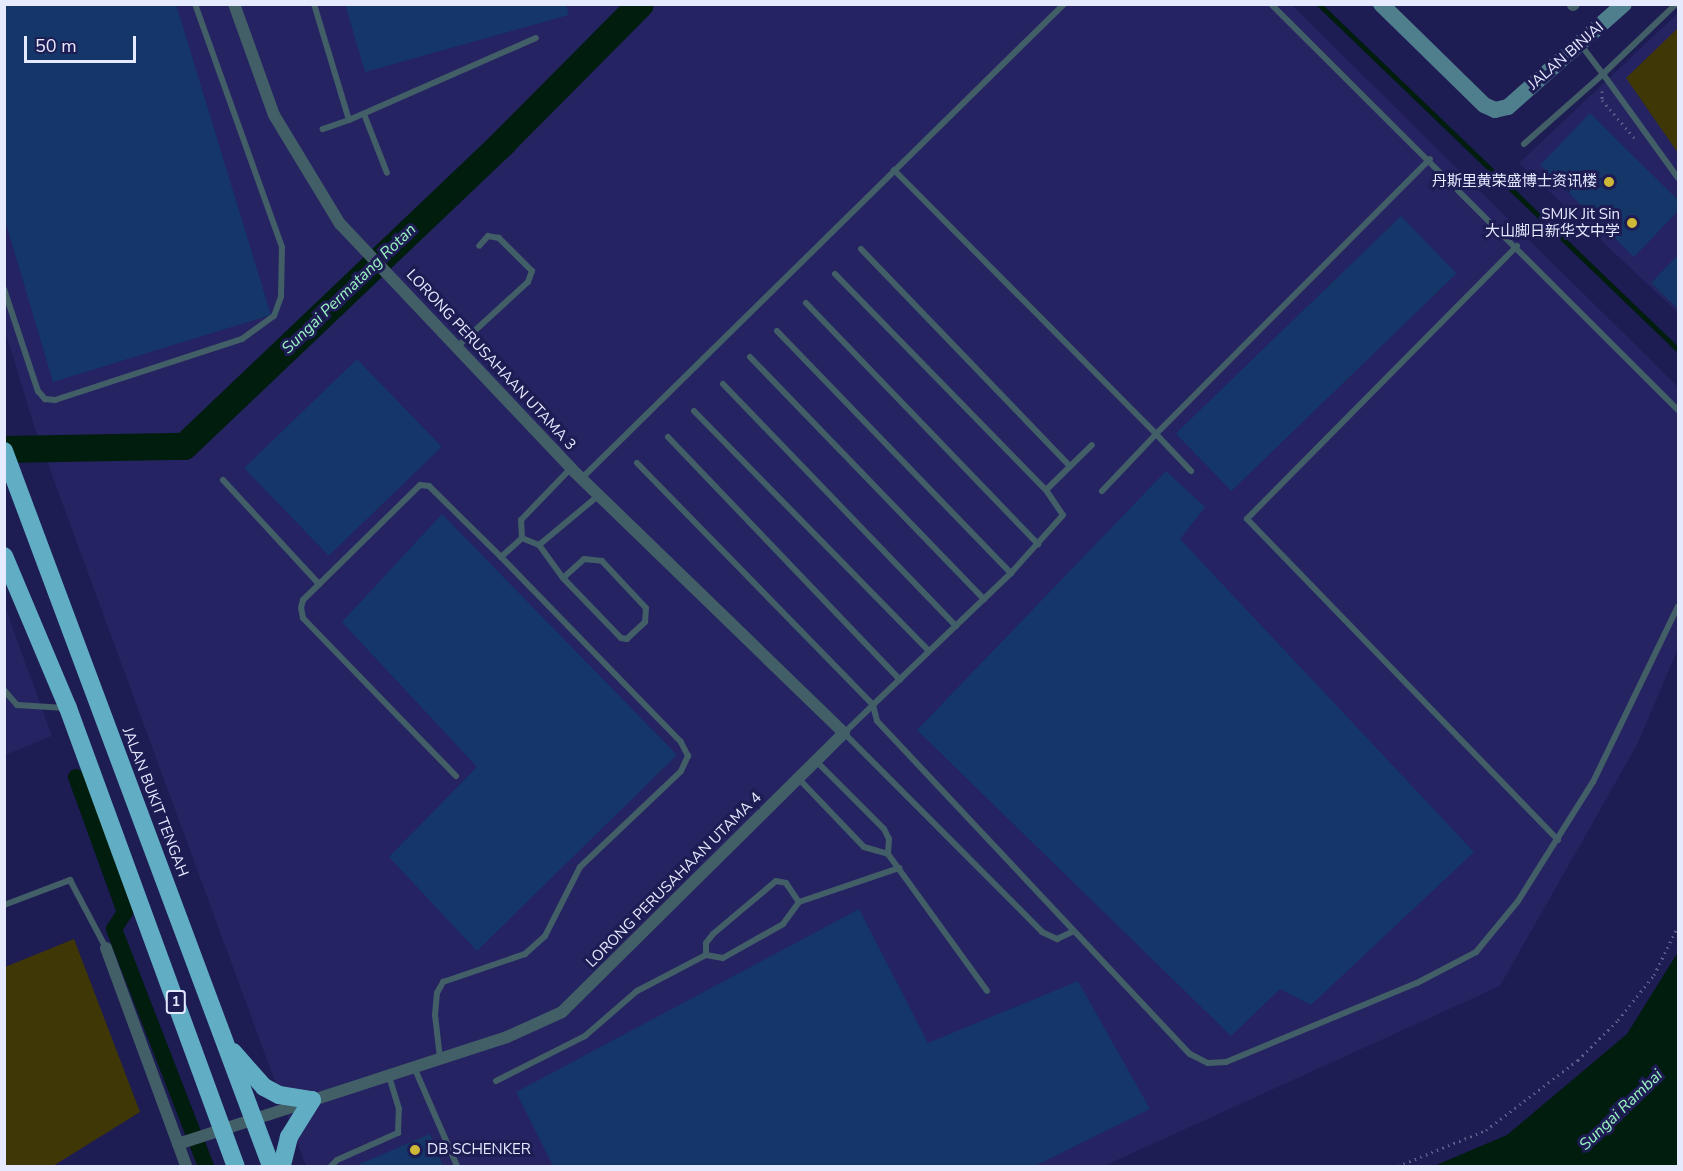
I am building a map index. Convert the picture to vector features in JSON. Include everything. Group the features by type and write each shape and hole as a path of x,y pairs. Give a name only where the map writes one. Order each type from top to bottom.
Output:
{"highway":[{"name":"JALAN BUKIT TENGAH","path":"4,451 271,1167"},
{"name":"1","path":"4,556 68,708 236,1167"},
{"path":"225,1041 264,1087 279,1095 312,1100 289,1137 282,1167"}],"street":[{"name":"LORONG PERUSAHAAN UTAMA 3","path":"234,4 274,115 340,224 590,487"},
{"name":"JALAN BINJAI","path":"1381,4 1484,105 1495,110 1508,107 1624,4"},
{"path":"590,487 844,733"},
{"name":"LORONG PERUSAHAAN UTAMA 4","path":"178,1144 507,1036 562,1012 844,733"},
{"path":"106,948 186,1167"}],"lane":[{"path":"4,290 38,391 45,399 55,400 242,339 274,316 281,297 282,247 195,4"},
{"path":"314,4 349,120"},
{"path":"538,545 590,487 894,170 1064,4"},
{"path":"1271,4 1430,159 1678,410"},
{"path":"1524,144 1603,74 1676,4"},
{"path":"323,129 364,114 536,38"},
{"path":"1580,44 1678,178"},
{"path":"364,114 387,173"},
{"path":"1102,491 1430,159"},
{"path":"894,170 1191,471"},
{"path":"457,347 528,282 532,271 499,238 488,236 479,246"},
{"path":"1517,246 1247,519 1558,840"},
{"path":"861,249 1070,466"},
{"path":"835,274 1046,489 1063,515 1011,573 844,733 1042,932 1057,939 1072,932"},
{"path":"806,303 1038,544"},
{"path":"777,331 1011,573"},
{"path":"750,357 984,599"},
{"path":"723,384 956,626"},
{"path":"694,411 929,651"},
{"path":"668,437 900,680"},
{"path":"1046,489 1092,445"},
{"path":"637,463 873,705 877,721 1072,932 1190,1054 1208,1063 1226,1062 1416,983 1476,952 1518,901 1593,782 1678,606"},
{"path":"522,538 520,520 571,468"},
{"path":"223,480 319,584"},
{"path":"440,1058 435,1015 437,993 444,982 525,954 545,936 580,867 681,771 688,756 681,742 501,558 429,486 420,485 303,600 303,618 456,776"},
{"path":"522,538 538,545 563,578 621,638 627,639 645,622 646,608 602,561 584,559 563,578"},
{"path":"501,558 522,538"},
{"path":"4,690 17,705 68,708"},
{"path":"816,761 884,829 889,839 888,854"},
{"path":"798,778 864,847 888,854 987,991"},
{"path":"496,1081 585,1036 637,991 706,955 723,958 783,924 799,902 899,868"},
{"path":"4,905 70,880 106,948"},
{"path":"706,955 706,944 713,933 776,881 786,883 799,902"},
{"path":"414,1067 458,1167"},
{"path":"331,1167 337,1160 398,1133 399,1109 388,1075"}],"path":[{"path":"1398,1167 1486,1130 1578,1060 1618,1020 1654,975 1678,926"}],"shaded area":[{"path":"4,5 1292,5 1678,387 1678,649 1637,745 1500,986 1104,1166 306,1166 34,426 5,331"},
{"name":"SMJK Jit Sin 大山脚日新华文中学","path":"1678,13 1678,313 1519,163"},
{"path":"1678,28 1678,153 1626,78"},
{"path":"4,604 52,736 5,755 4,755"},
{"path":"74,939 140,1112 53,1166 5,1166 5,967"}],"water":[{"name":"Sungai Rambai","path":"1678,952 1678,1165 1434,1166 1507,1135 1627,1034"}],"building":[{"path":"4,4 176,4 271,315 53,382 4,217"},
{"path":"345,4 566,4 569,15 365,72"},
{"name":"丹斯里黄荣盛博士资讯楼","path":"1590,113 1678,200 1678,211 1634,257 1540,165"},
{"path":"1401,216 1457,274 1231,491 1176,433"},
{"path":"1678,255 1678,309 1651,283"},
{"path":"357,359 442,447 329,556 244,468"},
{"path":"1166,471 1205,507 1180,539 1474,852 1311,1005 1280,989 1231,1036 917,730"},
{"path":"442,514 677,755 477,951 389,857 477,767 342,622"},
{"path":"859,909 928,1043 1078,981 1150,1109 1035,1166 553,1166 516,1092"},
{"name":"DB SCHENKER","path":"430,1134 443,1166 355,1166"}],"waterway":[{"name":"Sungai Permatang Rotan","path":"4,449 184,446 503,142 640,4"},
{"path":"1319,4 1678,350"},
{"path":"76,777 125,912 114,929 206,1166"}],"place":[{"name":"丹斯里黄荣盛博士资讯楼","path":"1609,182"},
{"name":"SMJK Jit Sin 大山脚日新华文中学","path":"1632,223"},
{"name":"DB SCHENKER","path":"415,1150"}]}
